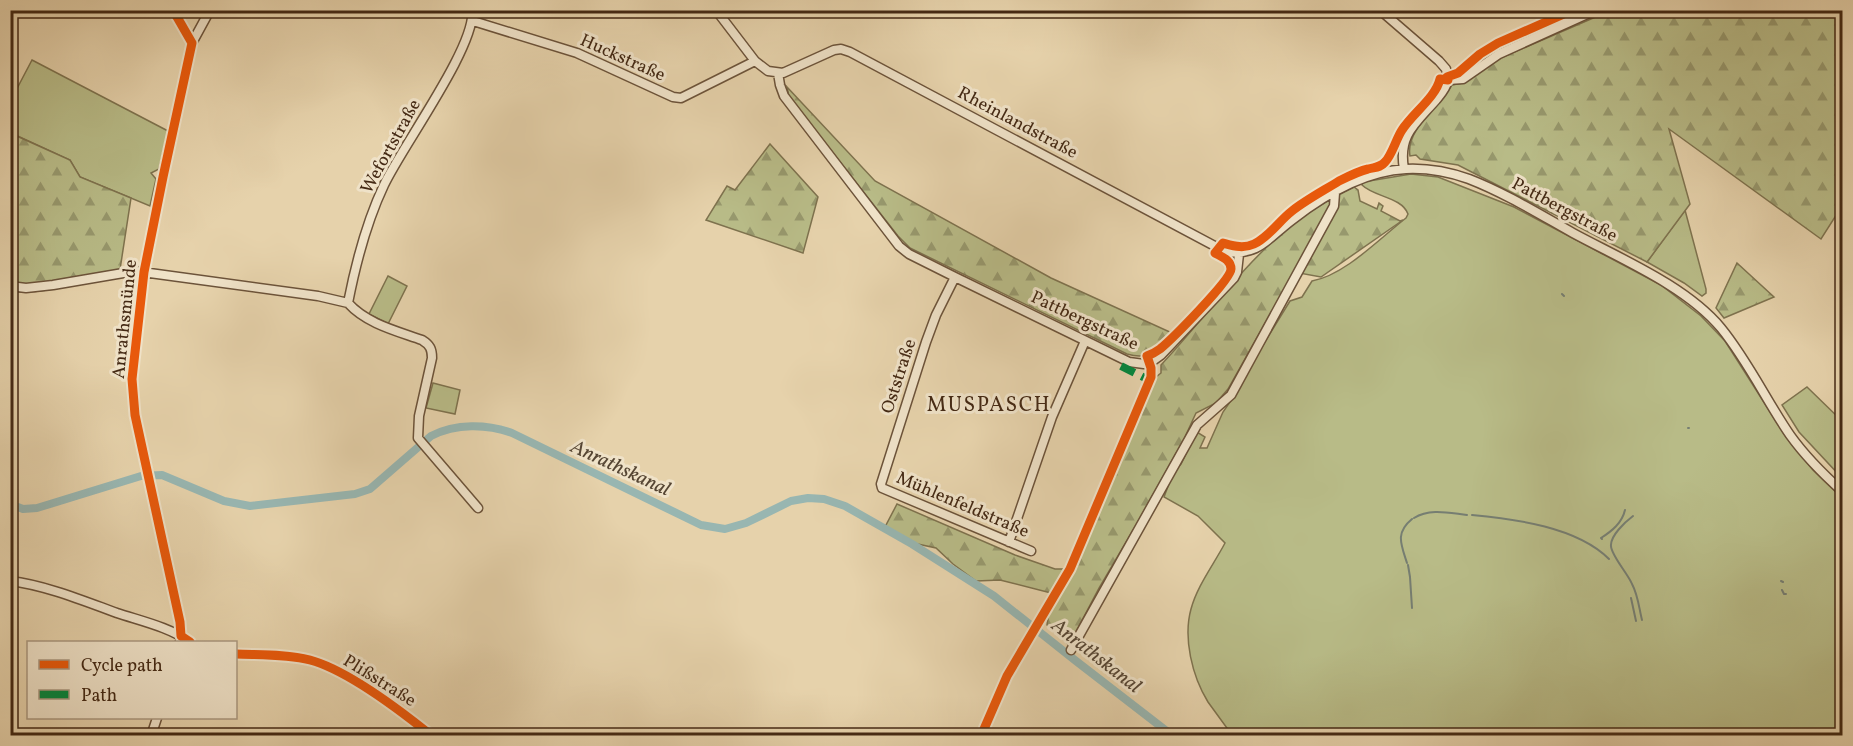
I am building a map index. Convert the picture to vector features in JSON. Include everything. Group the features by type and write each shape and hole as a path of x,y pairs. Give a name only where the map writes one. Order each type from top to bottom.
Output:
{"street":[{"path":"173,10 192,43"},
{"name":"Anrathsmünde","path":"181,639 180,622 135,415 132,379 144,272 163,176 192,43 210,10"},
{"name":"Wefortstraße","path":"348,303 362,242 384,184 449,75 473,21 472,10"},
{"path":"716,10 755,61 768,71 778,73"},
{"path":"1380,10 1439,60 1446,69 1448,80 1442,93 1414,124 1406,138 1402,152 1404,169"},
{"path":"1448,80 1463,79 1499,54 1596,10"},
{"name":"Huckstraße","path":"473,21 577,53 673,97 681,98 755,61"},
{"name":"Rheinlandstraße","path":"778,73 788,71 834,50 841,49 850,52 1218,249 1239,254"},
{"name":"Pattbergstraße","path":"778,73 784,96 899,246 909,254 955,277 1136,364 1154,360 1170,347 1233,278 1237,272 1239,254 1250,252 1262,245 1292,219 1335,193 1366,178 1404,169 1440,171 1468,178 1671,285 1700,307 1720,326 1737,348 1797,444 1816,467 1842,488"},
{"path":"1071,651 1197,425 1231,394 1334,206 1335,193"},
{"name":"Anrathsmünde","path":"10,286 26,288 119,272 144,272"},
{"path":"144,272 318,296 348,303 361,315 379,325 422,340 432,348 432,358 417,435 419,441 478,508"},
{"name":"Oststraße","path":"882,488 881,484 926,342 936,315 955,277"},
{"path":"1009,542 1052,417 1086,341"},
{"name":"Mühlenfeldstraße","path":"882,488 1031,551"},
{"path":"10,581 26,583 181,639"},
{"name":"Plißstraße","path":"237,654 298,658 333,669 432,735"},
{"path":"151,735 156,719"}],"green space":[{"path":"1605,11 1842,11 1842,206 1821,239 1669,129 1690,204 1647,262 1458,165 1420,159 1416,155 1410,156 1410,146 1418,128 1452,85 1463,83 1496,60"},
{"path":"32,60 168,131 159,169 151,173 156,179 150,206 80,177 70,160 11,133 11,100"},
{"path":"787,87 875,181 1051,278 1172,333 1148,355 1127,354 910,248 898,236 789,97"},
{"path":"10,133 70,160 80,177 131,198 119,276 49,290 11,291"},
{"path":"770,144 818,197 803,253 706,220 727,186 735,190"},
{"path":"1411,174 1438,177 1514,207 1661,285 1701,316 1725,341 1786,437 1813,470 1842,498 1842,735 1232,735 1208,702 1197,681 1190,657 1188,632 1194,600 1225,543 1198,516 1164,497 1173,473 1181,464 1197,432 1205,437 1200,448 1207,448 1223,412 1241,386 1250,366 1290,301 1302,297 1312,281 1337,272 1349,264 1406,218 1408,214 1405,208 1367,189 1362,185 1363,182"},
{"path":"1354,187 1358,190 1360,201 1377,209 1379,203 1383,206 1381,211 1400,221 1403,220 1321,277 1294,272 1228,389 1216,403 1196,413 1184,439 1069,645 1047,625 1050,604 1055,594 1000,580 976,581 936,548 913,543 885,527 897,504 1015,555 1055,569 1065,569 1074,553 1120,442 1150,382 1161,373 1161,365 1239,275 1272,242 1305,215"},
{"path":"1685,210 1706,289 1706,293 1702,296 1647,262"},
{"path":"1737,263 1774,297 1724,318 1716,308"},
{"path":"388,276 407,286 388,324 369,314"},
{"path":"433,383 460,390 455,414 426,408"},
{"path":"1807,387 1842,421 1842,478 1799,432 1782,405"}],"waterway":[{"name":"Anrathskanal","path":"10,504 23,509 37,508 141,476 162,475 224,501 250,506 355,494 370,489 431,436 461,427 492,428 512,433 701,525 725,529 746,523 791,501 808,498 824,499 845,506 912,544 994,596 1173,736"},
{"path":"1602,539 1619,523 1625,510"},
{"path":"1414,518 1433,512 1467,515"},
{"path":"1472,515 1545,526 1580,539 1609,559"},
{"path":"1633,516 1615,534 1611,546 1634,588 1642,620"},
{"path":"1407,563 1401,544 1401,534 1412,519"},
{"path":"1408,565 1412,608"},
{"path":"1782,590 1786,594"},
{"path":"1631,598 1636,621"}],"marked path":[{"path":"1121,366 1149,380"}],"cycle path":[{"path":"173,10 192,43 144,272 132,379 135,415 180,622 181,636 188,641"},
{"path":"981,736 1007,676 1070,569 1151,377 1147,356 1160,349 1176,334 1211,297 1231,269 1226,259 1215,253 1223,243 1242,247 1250,246 1264,237 1292,211 1339,181 1381,165 1390,155 1406,124 1429,99 1440,79 1448,80 1447,77 1458,73 1480,54 1498,43 1573,10"},
{"path":"237,654 292,657 325,665 373,692 432,736"}],"district":[{"name":"MUSPASCH","path":"989,404"}]}
